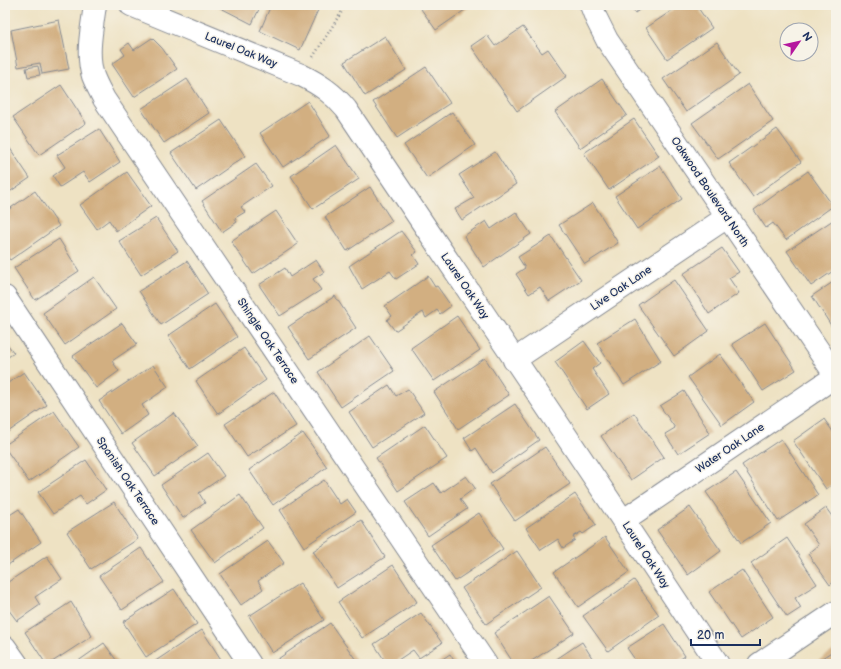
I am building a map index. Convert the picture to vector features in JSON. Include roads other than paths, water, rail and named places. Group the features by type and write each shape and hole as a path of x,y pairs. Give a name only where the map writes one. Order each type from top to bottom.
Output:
{"street":[{"name":"Shingle Oak Terrace","path":"95,5 90,64 93,75 104,98 486,664"},
{"name":"Laurel Oak Way","path":"131,5 301,74 327,89 338,98 514,360 624,520 718,664"},
{"name":"Oakwood Boulevard North","path":"591,5 607,40 836,376"},
{"name":"Live Oak Lane","path":"514,360 727,217"},
{"name":"Spanish Oak Terrace","path":"5,298 250,664"},
{"name":"Water Oak Lane","path":"624,520 836,376"},
{"path":"759,664 836,612"},
{"path":"5,647 17,664"}]}
